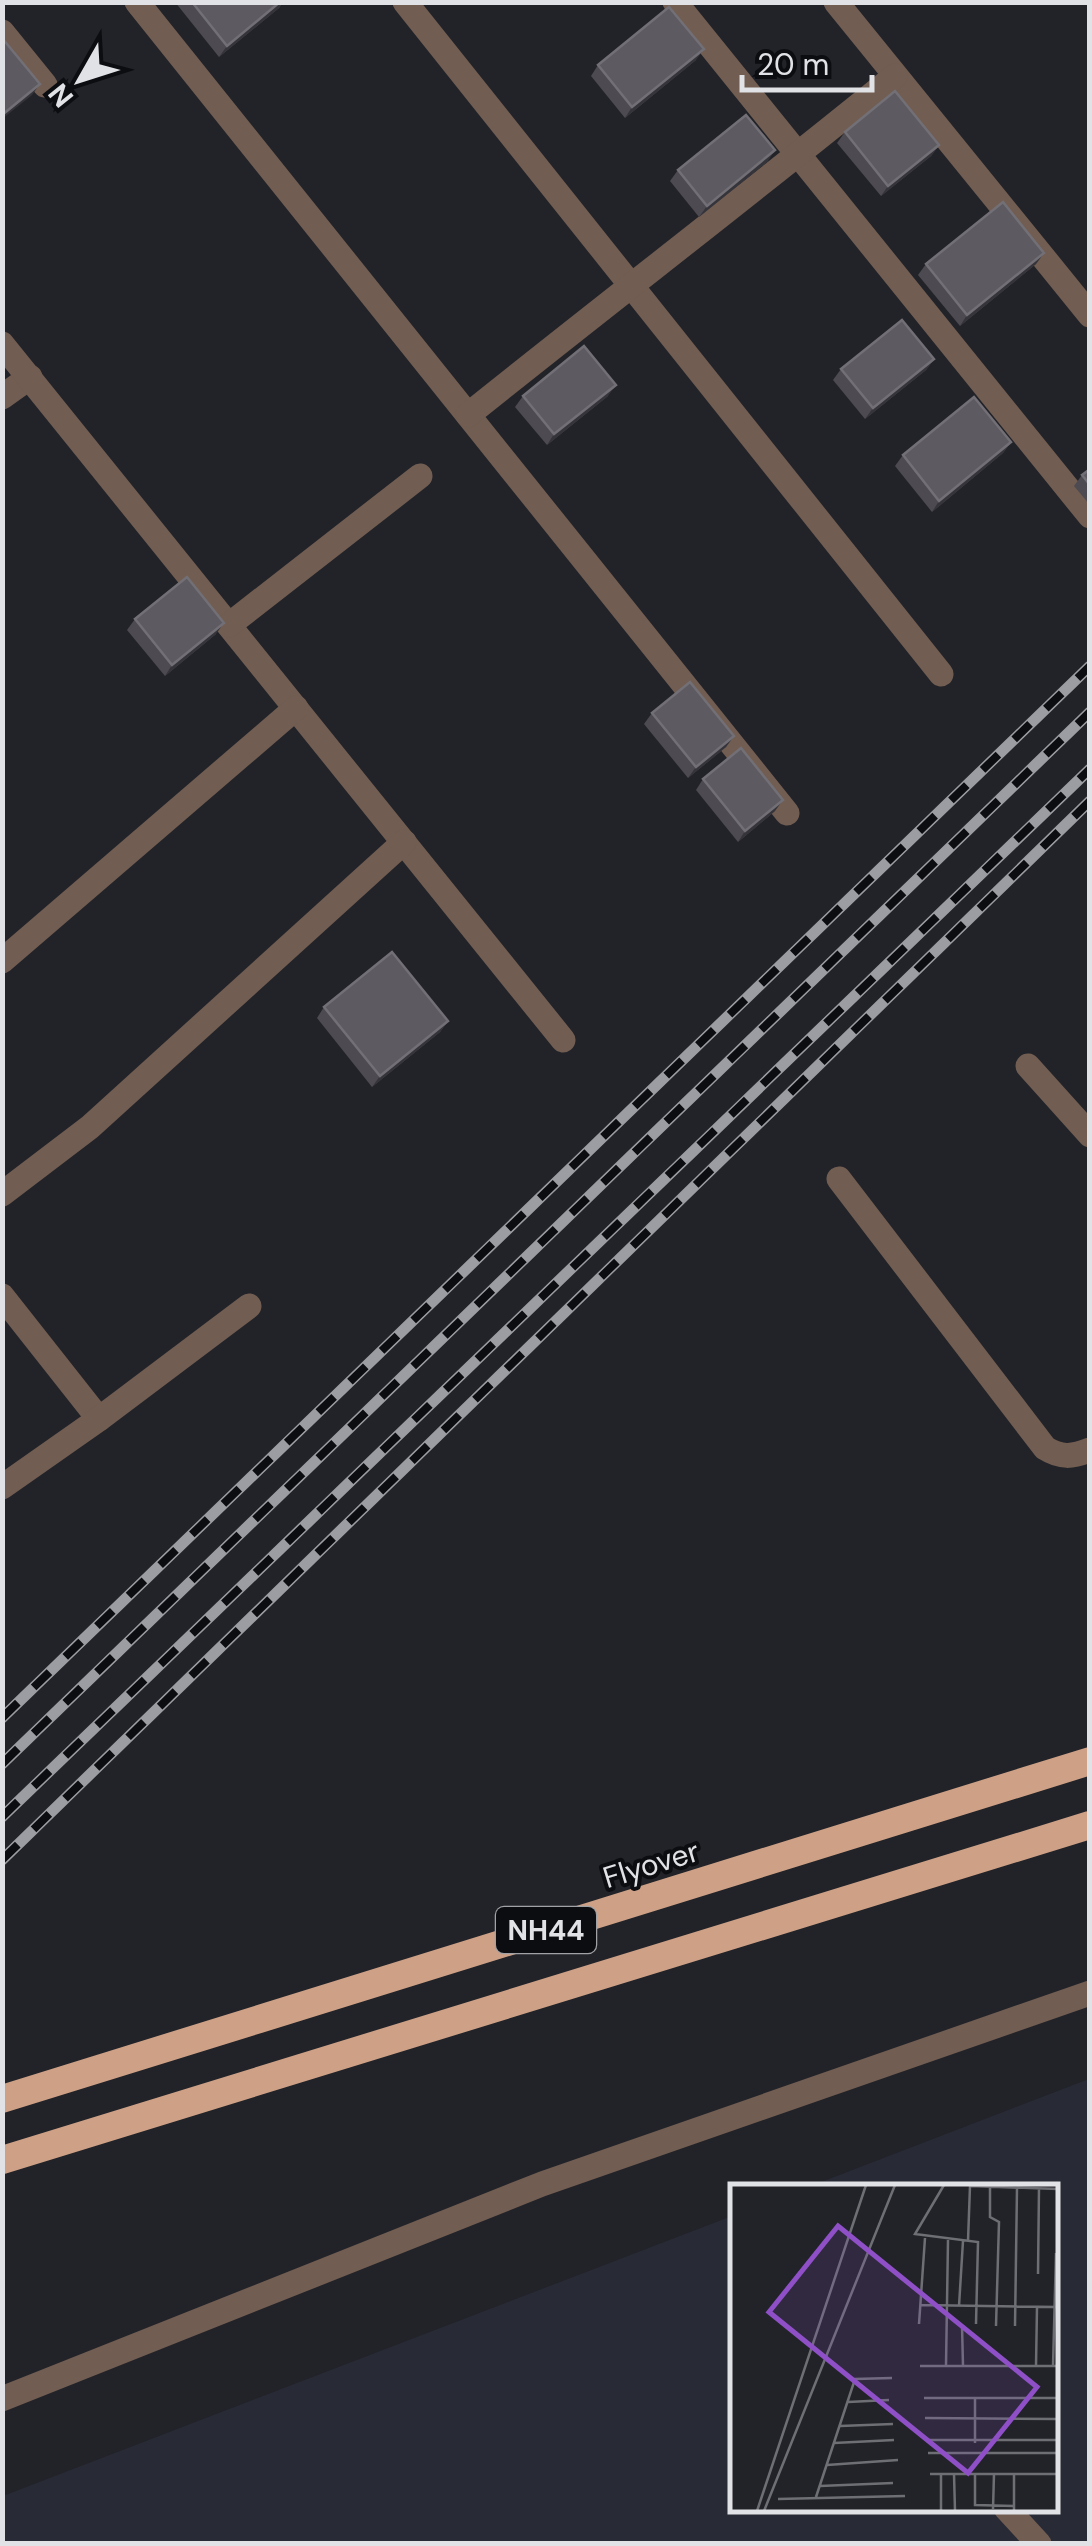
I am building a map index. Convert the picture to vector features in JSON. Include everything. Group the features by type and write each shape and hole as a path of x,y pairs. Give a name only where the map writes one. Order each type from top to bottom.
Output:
{"highway":[{"name":"Flyover","path":"2,2099 1090,1762"},
{"name":"NH44","path":"2,2160 1090,1825"}],"street":[{"path":"405,2 941,674"},
{"path":"674,2 1090,516"},
{"path":"836,2 1090,315"},
{"path":"139,3 787,813"},
{"path":"2,32 44,85"},
{"path":"468,415 895,76"},
{"path":"2,344 563,1040"},
{"path":"2,397 30,377"},
{"path":"229,625 420,476"},
{"path":"2,961 296,708"},
{"path":"2,1194 90,1127 404,842"},
{"path":"1028,1066 1090,1135"},
{"path":"839,1179 1045,1448 1059,1456 1090,1450"},
{"path":"2,1296 99,1419"},
{"path":"2,1487 249,1306"},
{"path":"2,2399 542,2184 1090,1993"},
{"path":"1009,2511 1039,2544"}],"shaded area":[{"path":"1089,2079 1089,2543 3,2544 3,2496 730,2217 730,2511 1057,2511 1057,2184 816,2184"}],"building":[{"path":"192,2 280,2 227,46"},
{"path":"669,7 704,49 632,107 598,65"},
{"path":"2,38 40,84 2,115"},
{"path":"895,91 939,145 888,186 845,132"},
{"path":"746,115 775,150 707,206 678,170"},
{"path":"1003,202 1044,253 967,315 926,264"},
{"path":"902,320 934,359 873,408 841,369"},
{"path":"584,346 616,385 554,434 523,396"},
{"path":"974,397 1011,442 939,501 903,455"},
{"path":"1090,469 1090,485 1082,475"},
{"path":"187,577 224,623 172,665 135,619"},
{"path":"690,682 734,736 696,767 652,713"},
{"path":"741,748 783,800 745,831 703,779"},
{"path":"392,952 448,1021 380,1076 324,1007"}],"railway":[{"path":"2,1718 1090,666"},
{"path":"2,1764 1090,712"},
{"path":"2,1817 1090,769"},
{"path":"2,1860 1090,801"}]}
